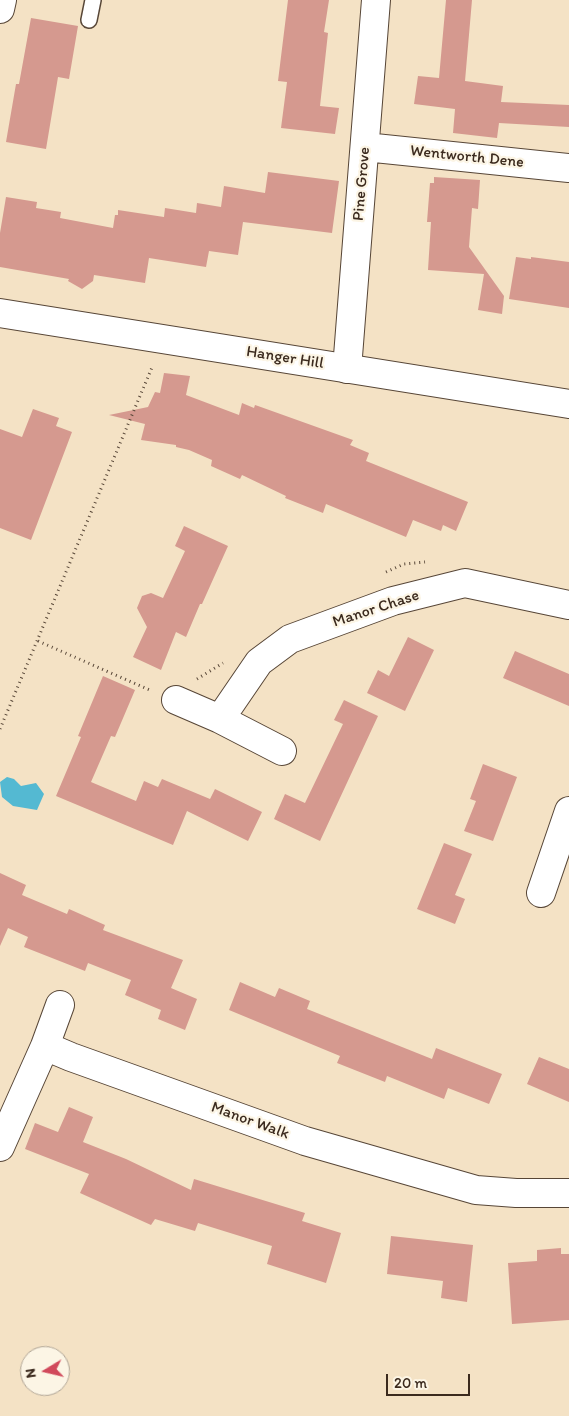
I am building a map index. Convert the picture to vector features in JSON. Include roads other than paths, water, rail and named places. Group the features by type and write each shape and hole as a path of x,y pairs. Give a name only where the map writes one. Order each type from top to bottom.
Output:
{"street":[{"path":"0,9 2,0"},
{"name":"Pine Grove","path":"347,369 376,0"},
{"name":"Wentworth Dene","path":"365,147 569,168"},
{"name":"Hanger Hill","path":"0,313 569,404"},
{"name":"Manor Chase","path":"220,719 259,662 290,639 393,601 465,583 569,605"},
{"path":"176,700 220,719 282,751"},
{"path":"541,893 569,811"},
{"path":"0,1147 45,1046 60,1005"},
{"name":"Manor Walk","path":"45,1046 305,1141 476,1190 516,1193 569,1193"}],"lane":[{"path":"89,20 93,0"}],"water":[{"path":"7,777 14,779 21,786 36,783 44,794 37,810 13,806 2,797 0,782"}]}
